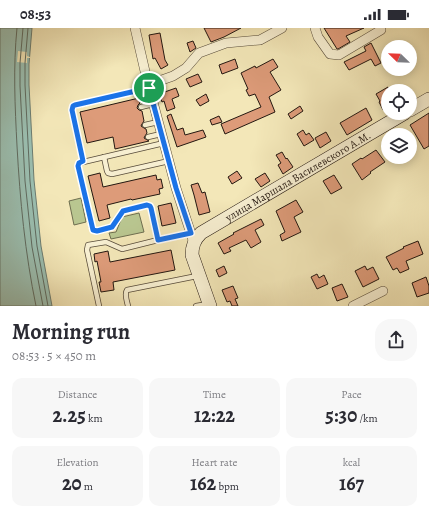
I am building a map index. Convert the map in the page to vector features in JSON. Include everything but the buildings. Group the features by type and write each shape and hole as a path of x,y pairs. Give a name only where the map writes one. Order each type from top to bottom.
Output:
{"street":[{"path":"135,28 153,104 176,188 192,238 192,255 199,276 203,306"},
{"path":"148,84 173,76 186,68 199,53 226,43 260,40 282,28"},
{"path":"315,28 318,36 330,54 339,55 381,30"},
{"path":"417,106 429,99"},
{"name":"улица Маршала Василевского А.М.","path":"192,238 393,120"},
{"path":"353,306 383,291"}],"lane":[{"path":"83,161 72,110 73,106 148,84"},
{"path":"141,107 153,104"},
{"path":"145,125 158,122"},
{"path":"148,137 163,138"},
{"path":"158,240 151,208 147,205 123,211 112,227 97,231 93,230 78,164 83,161 104,157 163,138"},
{"path":"104,157 107,171 108,173 112,174 169,161"},
{"path":"98,306 87,250 88,246 106,242 122,249 158,240 192,238"},
{"path":"128,306 126,292 128,290 199,276"}],"green space":[{"path":"81,198 86,222 74,225 69,201"},
{"path":"139,213 144,232 111,239 109,233 116,232 122,217"}],"water":[{"path":"0,28 32,28 29,85 34,180 41,246 52,306 0,306"}],"pier":[{"path":"18,51 27,52 27,56 30,58 27,58 27,63 17,62"}],"route":[{"path":"149,88 176,188 191,233 158,240 151,208 147,205 123,211 112,227 97,231 93,230 78,166 79,163 83,161 72,108 75,105 149,88"}]}
